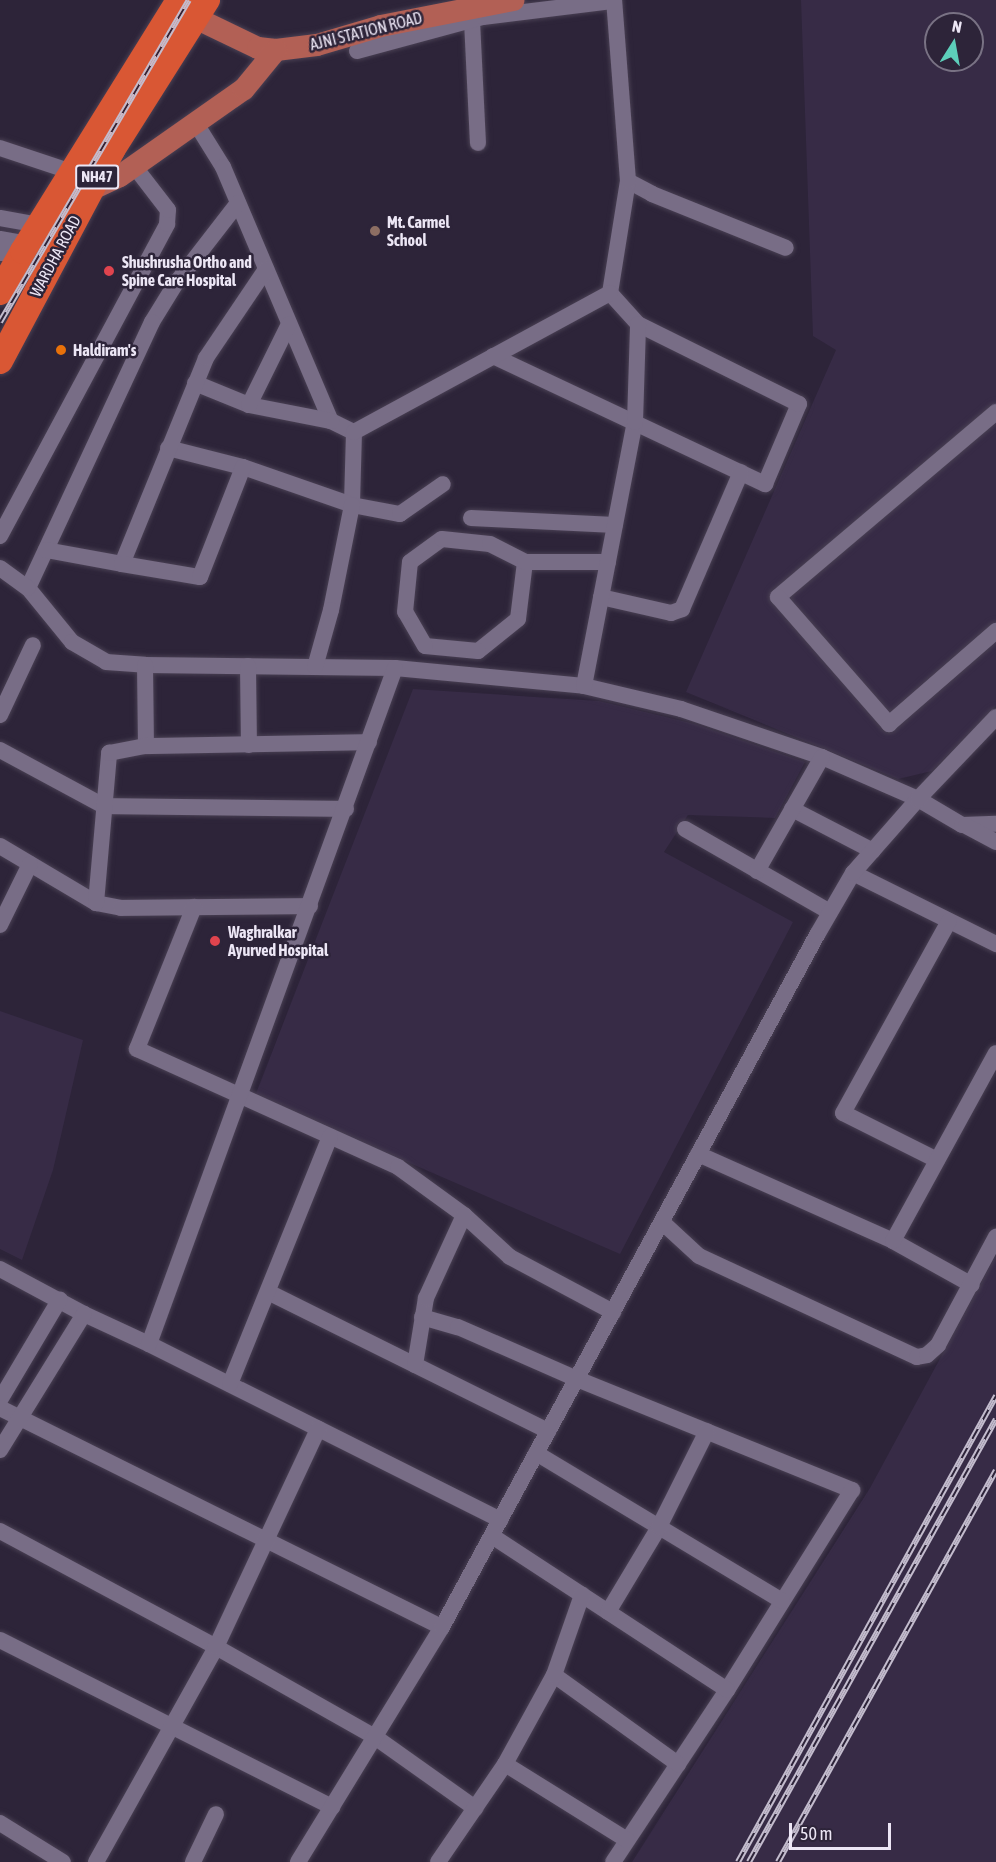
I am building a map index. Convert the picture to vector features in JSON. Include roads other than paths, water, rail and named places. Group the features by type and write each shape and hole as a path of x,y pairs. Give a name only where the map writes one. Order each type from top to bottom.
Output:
{"highway":[{"name":"WARDHA ROAD","path":"0,292 22,244 191,6"},
{"name":"WARDHA ROAD","path":"0,361 191,6"}],"main road":[{"name":"AJNI STATION ROAD","path":"289,46 452,0"},
{"name":"AJNI STATION ROAD","path":"289,46 317,45 403,21 513,0"},
{"path":"90,190 134,166 244,88 289,46 191,6"}],"street":[{"path":"357,51 472,21 614,0 628,181 610,293"},
{"path":"472,21 478,143"},
{"path":"195,122 223,167 331,421"},
{"path":"0,147 72,172"},
{"path":"0,536 167,224 168,210 134,166"},
{"path":"628,181 652,194 786,248"},
{"path":"28,588 152,322 176,284 238,203"},
{"path":"0,218 22,244"},
{"path":"0,239 22,244"},
{"path":"122,564 206,358 266,269"},
{"path":"493,356 765,484 800,404 638,324 610,293"},
{"path":"354,432 610,293"},
{"path":"249,405 289,324"},
{"path":"584,686 635,422 638,324"},
{"path":"195,383 249,405 331,421 354,432"},
{"path":"996,412 778,597 889,724 996,631"},
{"path":"315,667 331,610 352,505 354,432"},
{"path":"168,448 243,467 352,505 400,514 443,484"},
{"path":"46,550 200,577 243,467"},
{"path":"602,597 671,613 682,609 741,472"},
{"path":"471,518 615,525"},
{"path":"525,561 518,619 478,651 425,646 405,612 410,562 442,539 490,544 525,561 608,562"},
{"path":"0,568 28,588 72,642 106,662 145,665 395,668 584,686 681,709 822,757 918,799 996,842"},
{"path":"0,715 33,645"},
{"path":"442,673 444,648"},
{"path":"145,665 146,746"},
{"path":"249,666 249,745"},
{"path":"149,1344 346,809 395,668"},
{"path":"298,1862 442,1627 853,873 918,799 996,717"},
{"path":"96,903 110,753 146,746 369,742"},
{"path":"0,750 104,806 346,809"},
{"path":"757,871 822,757"},
{"path":"792,809 873,851"},
{"path":"962,825 996,824"},
{"path":"685,830 830,912"},
{"path":"0,846 96,903 121,908 310,906"},
{"path":"0,926 30,864"},
{"path":"853,873 996,944"},
{"path":"194,907 137,1048 398,1167 464,1215 510,1257 613,1312"},
{"path":"937,1160 843,1113 949,921"},
{"path":"893,1241 996,1053"},
{"path":"230,1384 330,1136"},
{"path":"698,1154 893,1241 972,1286"},
{"path":"415,1365 426,1298 464,1215"},
{"path":"662,1222 699,1256 917,1357 927,1355 938,1345 996,1238"},
{"path":"0,1269 60,1299 84,1314 230,1384 500,1520"},
{"path":"268,1292 548,1431"},
{"path":"0,1400 60,1299"},
{"path":"0,1450 18,1417 84,1314"},
{"path":"422,1317 458,1327 577,1379 852,1490 727,1690 613,1862"},
{"path":"0,1408 442,1627"},
{"path":"96,1862 216,1647 318,1429"},
{"path":"608,1612 659,1527 707,1431"},
{"path":"536,1453 782,1601"},
{"path":"0,1531 216,1647 375,1737 475,1808"},
{"path":"492,1536 727,1690"},
{"path":"438,1862 505,1764 554,1675 582,1595"},
{"path":"0,1640 332,1807"},
{"path":"554,1675 678,1764"},
{"path":"505,1764 627,1840"},
{"path":"193,1862 216,1814"},
{"path":"0,1823 63,1862"}],"railway":[{"path":"0,322 189,0"},
{"path":"738,1862 996,1396"},
{"path":"749,1862 996,1419"},
{"path":"778,1862 996,1471"}],"place":[{"name":"Mt. Carmel School","path":"375,231"},
{"name":"Shushrusha Ortho and Spine Care Hospital","path":"109,271"},
{"name":"Haldiram's","path":"61,350"},
{"name":"Waghralkar Ayurved Hospital","path":"215,941"}]}
